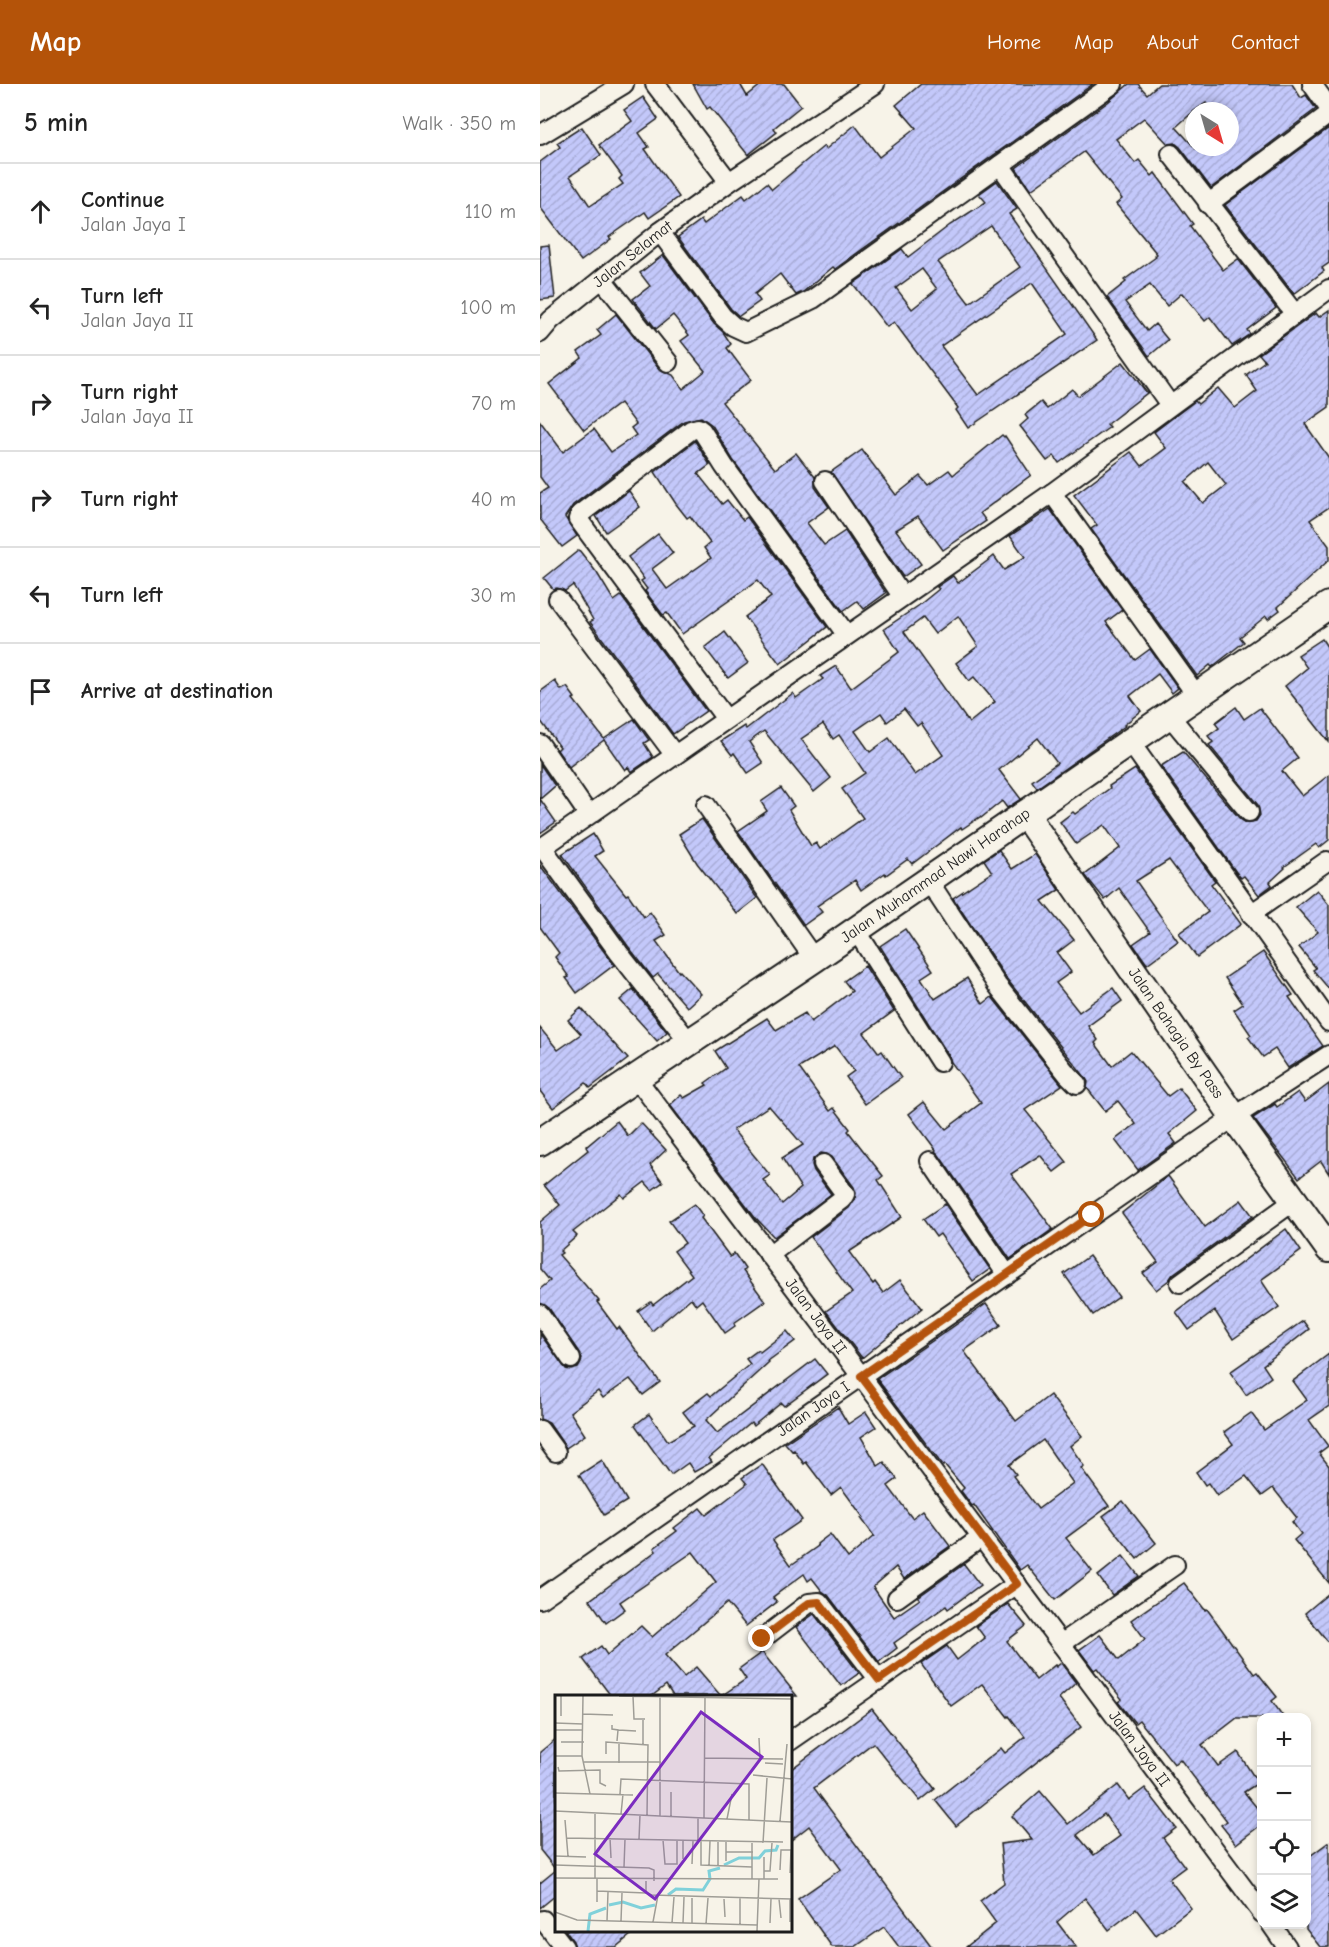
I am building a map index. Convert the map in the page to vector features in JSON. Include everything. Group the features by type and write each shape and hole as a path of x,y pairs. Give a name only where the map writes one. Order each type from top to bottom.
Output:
{"main road":[{"name":"Jalan Muhammad Nawi Harahap","path":"544,1132 637,1079 1329,605"},
{"name":"Jalan Bahagia By Pass","path":"1025,814 1234,1117 1329,1249"}],"street":[{"path":"540,135 624,84"},
{"path":"655,84 729,182"},
{"name":"Jalan Selamat","path":"540,333 551,320 660,232 729,182 875,84"},
{"path":"660,232 723,317 733,326 746,332 813,299 1113,84"},
{"path":"1312,84 1329,108"},
{"path":"1208,204 1329,114"},
{"path":"1171,154 1295,314"},
{"path":"1000,165 1170,405"},
{"path":"602,279 668,362"},
{"path":"690,1042 619,953 541,848 1052,493 1329,289"},
{"path":"726,719 578,519 580,514 692,430 698,428 702,431 724,466 846,634"},
{"path":"825,481 902,596"},
{"path":"1052,493 1197,696"},
{"path":"558,599 674,754"},
{"path":"1169,715 1249,812"},
{"path":"1130,742 1329,1022"},
{"path":"540,744 588,814"},
{"path":"706,805 814,958"},
{"path":"1251,914 1328,861"},
{"path":"928,880 997,985 1068,1076 1077,1084"},
{"path":"856,930 940,1062"},
{"name":"Jalan Jaya I","path":"540,1599 1234,1117 1329,1055"},
{"name":"Jalan Jaya II","path":"637,1079 1257,1905"},
{"path":"930,1161 1007,1275"},
{"path":"769,1255 845,1194 824,1164"},
{"path":"1180,1283 1294,1201"},
{"path":"540,1314 571,1359"},
{"path":"540,1430 556,1452"},
{"path":"897,1598 982,1538"},
{"path":"1061,1644 1175,1565"},
{"path":"792,1740 1017,1584"},
{"path":"762,1639 809,1603 819,1602 879,1680"},
{"path":"547,1918 555,1932"},
{"path":"1274,1929 1287,1947"},
{"path":"555,1932 564,1947"}],"building":[{"path":"693,84 740,84 747,96 762,84 784,84 801,106 774,128 777,132 748,155 710,107 707,109"},
{"path":"921,84 1093,84 835,269 833,267 803,292 796,295 780,274 755,294 760,301 739,316 731,309 678,237 701,220 704,224 743,195 746,199 767,183 772,189 824,146 826,149 855,125 879,157 916,128 896,105"},
{"path":"1129,84 1138,84 1147,94 1159,84 1292,84 1301,98 1306,95 1316,109 1211,188 1187,156 1239,156 1239,102 1185,102 1185,119 1176,127 1185,137 1185,154 1175,143 1168,144 1144,118 1116,139 1135,163 1139,160 1152,176 1155,173 1193,224 1190,226 1223,270 1238,259 1276,308 1247,330 1250,334 1232,346 1210,317 1205,321 1182,293 1167,306 1150,285 1125,302 1147,331 1155,324 1168,340 1149,356 1107,297 1126,282 1124,280 1157,254 1116,204 1122,199 1084,152 1031,190 1016,168 1108,102"},
{"path":"643,97 658,119 639,133 649,147 645,149 679,197 649,218 645,212 609,237 611,239 581,261 540,207 540,162 560,147 557,143 582,127 601,155 570,176 590,206 623,184 619,179 622,176 599,145 632,121 624,110"},
{"path":"1329,128 1329,263 1322,268 1324,271 1294,294 1225,205"},
{"path":"997,181 1017,209 1009,214 1097,340 968,428 956,410 958,408 894,322 887,327 853,284 902,249 908,257 950,225 986,202 979,194","holes":["991,226 1020,267 969,303 938,262","922,269 937,289 912,309 896,288","1032,283 1067,334 978,395 941,346"]},
{"path":"549,245 555,298 540,300 540,246"},
{"path":"663,255 714,324 723,332 731,344 727,348 751,380 722,402 775,469 796,453 815,477 815,487 829,507 807,523 824,545 845,531 886,593 864,609 857,601 843,611 733,460 712,425 701,417 684,421 573,505 565,517 577,536 562,547 540,519 540,493 548,488 540,477 540,421 563,452 594,429 611,452 636,435 631,428 636,424 620,403 584,430 549,384 582,358 578,352 601,335 597,330 616,314 659,369 673,375 683,389 705,371 681,341 689,335 673,315 656,329 633,299 650,286 640,273"},
{"path":"1329,310 1329,407 1305,424 1329,458 1329,507 1310,520 1329,546 1329,560 1278,607 1280,610 1268,619 1266,616 1240,637 1244,642 1197,676 1091,529 1097,525 1074,495 1131,452 1142,466 1166,448 1154,432 1195,401 1198,404 1218,388 1235,408 1257,391 1246,375 1265,361 1259,354 1316,313 1319,317","holes":["1208,462 1226,485 1203,503 1185,482"]},
{"path":"1123,362 1147,393 1107,424 1110,427 1059,463 1054,456 1047,461 1020,426 1028,419 1025,415 1041,402 1047,409 1072,389 1078,396"},
{"path":"1002,435 1005,436 1031,475 980,513 986,521 943,550 918,516 896,530 921,564 903,577 831,472 862,450 896,495 920,476 928,485 949,470 953,475"},
{"path":"695,441 710,465 698,474 722,504 727,500 743,520 747,517 827,627 780,664 745,617 771,597 758,580 682,634 667,613 663,615 645,591 647,589 641,581 644,579 628,557 658,534 673,553 652,569 667,589 711,558 704,548 710,543 690,516 687,518 676,504 655,472"},
{"path":"629,491 640,507 606,532 596,516"},
{"path":"1050,509 1122,610 1106,622 1135,660 1150,649 1178,688 1172,693 1158,674 1130,696 1141,711 1125,726 1037,788 1032,781 1057,763 1038,738 999,770 1021,799 1007,808 1002,801 981,818 962,829 961,827 912,864 908,859 861,890 855,880 817,906 822,912 804,925 738,831 767,811 761,802 781,788 794,806 789,810 811,846 816,843 820,849 863,818 842,789 865,773 839,735 833,739 823,724 801,739 831,778 814,792 764,731 749,742 763,763 748,773 734,753 732,755 721,741 744,726 746,729 793,693 796,698 823,679 820,676 836,666 851,688 899,652 884,629 918,606 939,589 937,587 953,576 958,583 994,556 1004,570 1025,557 1010,536","holes":["958,616 978,646 956,663 969,681 974,677 995,702 969,723 904,632 923,618 935,634","904,709 917,726 921,723 943,755 915,775 889,738 870,752 855,731 881,713 887,722"]},
{"path":"579,550 597,573 614,601 621,596 706,711 673,734 590,622 593,620 573,585 565,591 553,589 544,578"},
{"path":"725,632 748,663 728,678 705,648"},
{"path":"1322,639 1329,650 1329,742 1285,686 1307,668 1298,655"},
{"path":"555,681 561,690 567,687 575,698 573,699 604,739 634,719 649,740 644,743 653,757 631,772 628,767 625,770 604,740 569,767 557,750 560,747 540,720 540,692"},
{"path":"1236,707 1244,719 1260,708 1298,758 1282,771 1302,796 1329,775 1329,840 1319,848 1316,844 1284,867 1270,882 1272,885 1259,895 1244,876 1241,878 1236,872 1161,766 1183,752 1240,819 1246,823 1256,821 1260,815 1258,805 1209,745 1213,742 1208,736 1219,728 1215,723"},
{"path":"540,764 555,786 540,799"},
{"path":"1135,769 1215,881 1211,884 1241,924 1197,957 1179,933 1208,912 1169,860 1136,881 1178,941 1147,964 1133,944 1150,932 1119,888 1105,900 1085,875 1120,848 1104,825 1076,844 1060,822 1073,812 1075,814 1110,788 1109,786"},
{"path":"540,799 556,822 540,833"},
{"path":"702,819 757,898 737,914 697,863 679,834"},
{"path":"593,834 603,851 595,856 626,895 628,894 644,917 650,912 666,935 656,941 679,972 701,994 687,1007 658,974 653,978 562,854"},
{"path":"999,850 1012,869 1035,854 1059,890 1042,901 1074,940 1057,953 1071,972 1056,983 1079,1012 1113,988 1122,1001 1088,1026 1098,1040 1095,1043 1112,1066 1131,1051 1168,1096 1179,1088 1197,1111 1169,1134 1176,1143 1138,1170 1115,1140 1136,1124 1118,1101 1105,1111 1087,1088 1088,1082 1085,1077 1006,978 953,898 992,872 984,860"},
{"path":"540,865 614,965 577,993 555,957 559,953 540,927"},
{"path":"1317,890 1329,905 1329,989 1313,970 1316,968 1299,947 1318,932 1296,907"},
{"path":"905,929 933,970 921,978 935,999 967,978 983,1004 992,997 1062,1085 1025,1110 1067,1162 1054,1172 1040,1155 1011,1174 1053,1229 1010,1259 909,1114 924,1102 946,1129 981,1103 951,1062 880,946"},
{"path":"1263,952 1293,995 1289,997 1323,1046 1288,1068 1275,1049 1263,1057 1248,1037 1251,1035 1234,1010 1243,1004 1225,978"},
{"path":"865,966 894,1011 864,1033 879,1053 882,1051 901,1078 865,1104 846,1077 854,1071 835,1046 799,1068 830,1111 834,1108 850,1129 848,1131 883,1176 878,1180 902,1217 849,1252 873,1284 875,1282 883,1293 900,1280 922,1308 862,1358 826,1311 852,1293 811,1237 849,1208 855,1199 854,1187 832,1157 821,1153 813,1159 812,1165 831,1194 774,1237 756,1218 670,1105 681,1095 684,1098 707,1085 705,1083 726,1068 715,1051 767,1018 776,1030 805,1013 811,1022 852,991 844,981","holes":["769,1106 803,1145 782,1158 801,1188 782,1204 763,1180 770,1175 733,1130"]},
{"path":"633,989 667,1032 657,1041 620,1000"},
{"path":"581,1008 628,1059 590,1088 586,1083 553,1108 540,1091 540,1028 558,1050 581,1034 568,1020"},
{"path":"1329,1084 1329,1174 1321,1161 1299,1178 1253,1118 1275,1104 1277,1107 1298,1092 1305,1102"},
{"path":"617,1121 628,1136 641,1123 666,1150 650,1165 663,1182 652,1190 645,1182 624,1198 621,1194 573,1232 577,1236 560,1251 562,1253 559,1255 599,1301 597,1302 617,1329 619,1327 660,1382 643,1395 630,1379 603,1398 598,1391 570,1412 585,1435 566,1448 549,1423 540,1419 540,1334 566,1369 578,1368 582,1358 549,1308 540,1303 540,1289 550,1281 540,1269 540,1222 560,1205 544,1185 588,1150 586,1147"},
{"path":"1168,1176 1205,1227 1241,1200 1253,1216 1173,1274 1156,1290 1143,1273 1158,1262 1122,1213"},
{"path":"694,1204 703,1216 701,1218 730,1257 734,1253 745,1269 743,1271 765,1301 734,1323 735,1326 725,1333 702,1300 696,1305 691,1298 652,1331 638,1311 651,1302 653,1305 692,1275 674,1251 685,1243 669,1221"},
{"path":"945,1204 990,1269 973,1281 940,1234 936,1237 923,1219"},
{"path":"1286,1229 1301,1251 1261,1280 1279,1307 1233,1339 1215,1311 1189,1330 1176,1312"},
{"path":"1089,1256 1119,1297 1093,1315 1064,1274"},
{"path":"986,1304 1001,1325 964,1351 1016,1421 1050,1395 1082,1436 1070,1446 1084,1466 1081,1468 1109,1506 1066,1538 1092,1571 1055,1600 1027,1565 1020,1570 974,1505 972,1506 961,1491 964,1488 945,1465 943,1466 877,1379","holes":["1043,1440 1073,1483 1038,1509 1013,1476 1016,1474 1009,1465"]},
{"path":"1303,1321 1309,1329 1263,1365 1271,1377 1246,1395 1230,1372"},
{"path":"787,1331 795,1341 768,1361 706,1420 717,1433 815,1359 827,1374 784,1406 781,1403 753,1426 751,1423 709,1458 712,1462 694,1472 688,1463 671,1475 635,1425 649,1414 668,1441 694,1426 683,1412 708,1393 711,1396 750,1364 746,1359 758,1350 760,1352"},
{"path":"1329,1354 1329,1406 1309,1420 1328,1446 1319,1453 1329,1466 1329,1583 1294,1540 1301,1534 1292,1522 1297,1518 1273,1488 1262,1496 1246,1476 1217,1496 1196,1472 1233,1444 1224,1432 1251,1413 1264,1430 1307,1400 1293,1381"},
{"path":"838,1407 848,1424 866,1412 876,1427 861,1437 878,1466 884,1462 897,1479 888,1486 912,1518 923,1510 950,1546 904,1579 896,1567 873,1587 894,1617 964,1564 980,1585 948,1609 946,1606 894,1643 897,1648 879,1662 828,1595 812,1578 808,1581 804,1574 773,1597 777,1602 746,1626 727,1603 665,1655 684,1677 696,1667 720,1695 672,1695 666,1685 653,1695 610,1695 583,1659 601,1646 607,1655 641,1626 652,1637 716,1582 693,1552 620,1602 625,1609 606,1623 590,1600 656,1551 654,1548 677,1531 674,1528 700,1508 706,1515 747,1484 742,1478 762,1464 802,1520 773,1540 791,1565 818,1546 817,1544 830,1534 848,1558 874,1536 841,1487 831,1495 806,1462 804,1464 794,1450 792,1451 785,1443"},
{"path":"602,1460 627,1501 604,1515 579,1475"},
{"path":"1123,1501 1156,1543 1137,1559 1103,1516"},
{"path":"1123,1556 1139,1576 1112,1595 1098,1576"},
{"path":"1184,1583 1205,1610 1207,1609 1254,1674 1257,1672 1277,1697 1272,1701 1280,1713 1257,1713 1257,1718 1237,1718 1202,1745 1218,1766 1238,1752 1257,1781 1244,1792 1257,1808 1257,1828 1236,1844 1221,1825 1227,1821 1180,1759 1174,1764 1139,1720 1135,1723 1118,1702 1122,1699 1097,1668 1094,1670 1079,1650 1100,1635 1119,1660 1145,1639 1131,1620"},
{"path":"1329,1593 1329,1643 1305,1613"},
{"path":"1008,1604 1026,1626 1007,1641 1036,1680 1061,1663 1076,1683 1059,1698 1081,1727 956,1826 935,1800 1001,1748 1005,1753 1025,1737 982,1684 951,1706 921,1664 947,1646 957,1660 985,1638 976,1626"},
{"path":"814,1614 859,1673 841,1686 796,1627"},
{"path":"762,1652 797,1696 722,1695 746,1679 739,1669"},
{"path":"872,1709 935,1789 920,1801 873,1743 814,1788 932,1947 899,1947 884,1927 855,1947 832,1947 798,1899 841,1869 809,1826 792,1839 792,1769"},
{"path":"555,1740 555,1869 540,1850 540,1752"},
{"path":"1118,1785 1129,1800 1145,1788 1176,1828 1163,1838 1185,1867 1169,1879 1191,1908 1156,1935 1136,1909 1109,1930 1085,1898 1057,1922 1076,1947 966,1947 996,1923 980,1901 1004,1883 1000,1844 1032,1840 1012,1816 1040,1791 1068,1824","holes":["1104,1814 1120,1836 1094,1855 1077,1835"]},
{"path":"1329,1842 1329,1947 1320,1947 1306,1929 1311,1929 1311,1855"},
{"path":"555,1871 555,1896 540,1908 540,1883"},
{"path":"566,1932 635,1932 616,1947 575,1947"}],"route":[{"path":"762,1639 809,1603 819,1602 879,1680 1017,1584 861,1376 1092,1215"}]}
